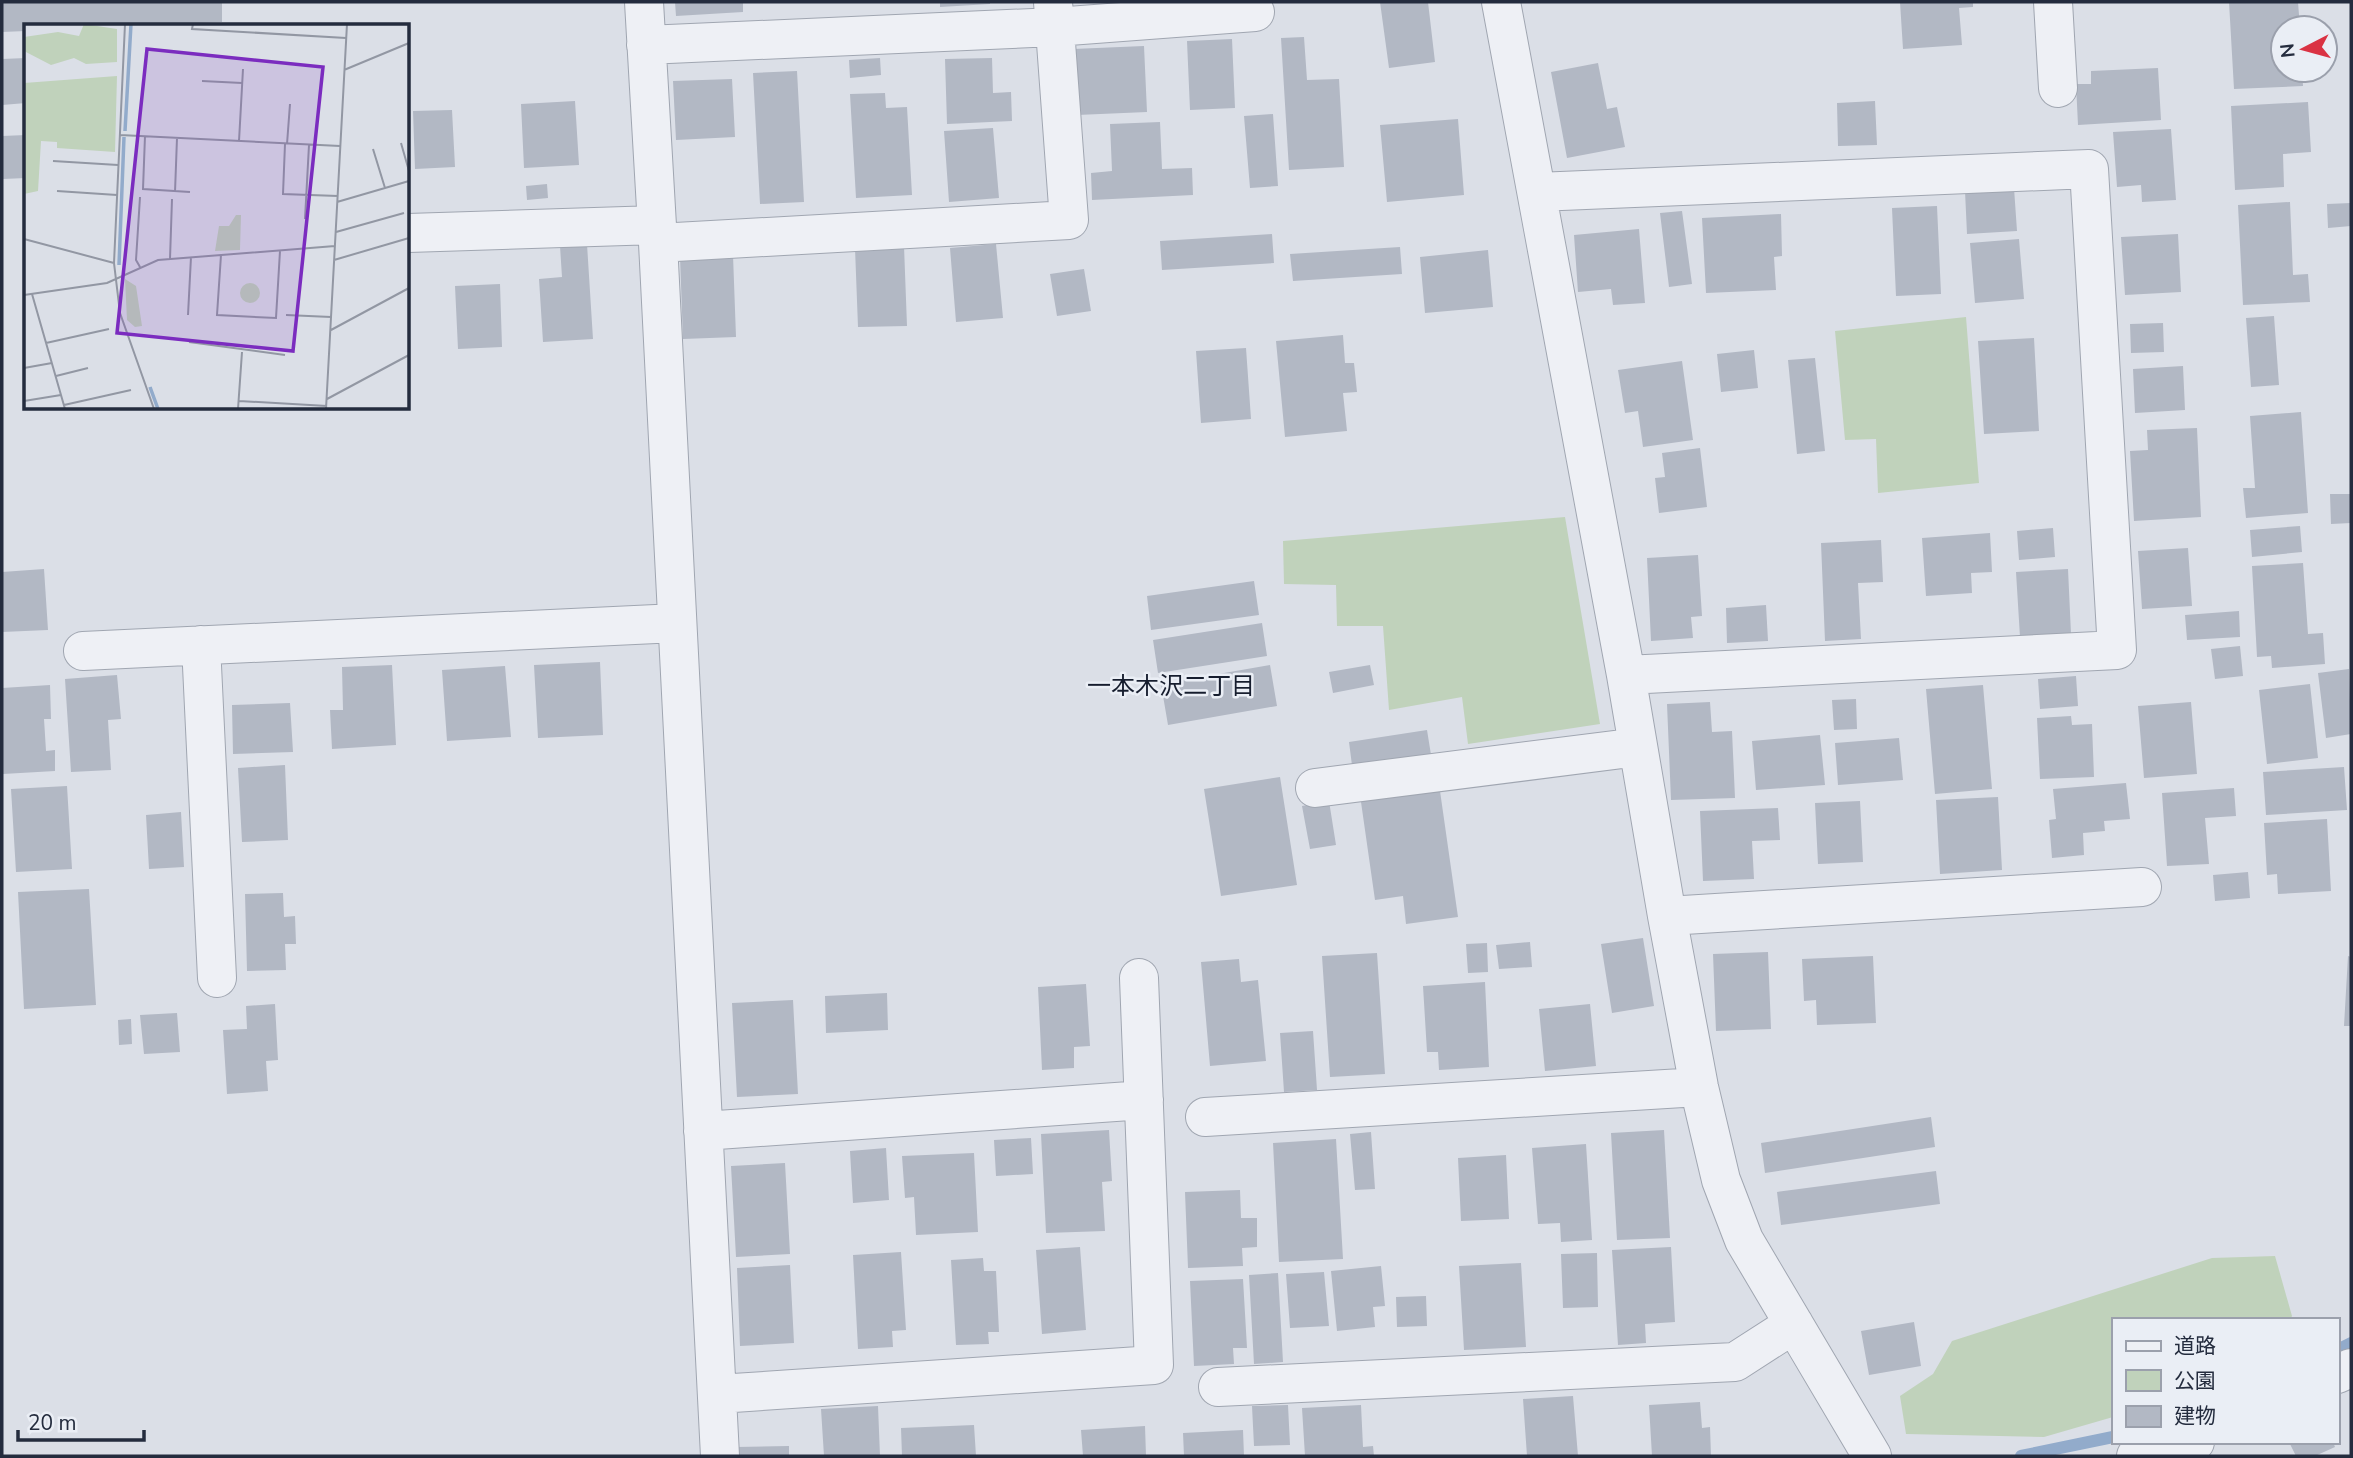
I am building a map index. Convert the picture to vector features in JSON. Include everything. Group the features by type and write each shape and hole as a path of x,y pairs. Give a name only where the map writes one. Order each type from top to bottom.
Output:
{"street":[{"path":"644,2 720,1456"},
{"path":"1501,2 1626,675 1667,916 1699,1087 1721,1180 1744,1240 1872,1456"},
{"path":"2053,2 2058,88"},
{"path":"646,45 1054,15 1255,12"},
{"path":"410,233 658,234 1069,220 1054,15"},
{"path":"1537,192 2090,169 2117,650 1626,675"},
{"path":"83,651 677,623"},
{"path":"201,645 217,978"},
{"path":"1315,788 1638,747"},
{"path":"1667,916 2142,887"},
{"path":"718,1394 1154,1365 1139,978"},
{"path":"1205,1117 1699,1087"},
{"path":"703,1132 1144,1100"},
{"path":"1218,1387 1735,1362 1794,1324"},
{"path":"2136,1456 2186,1444"}],"green space":[{"path":"1966,317 1979,483 1878,493 1876,439 1845,440 1835,331"},
{"path":"1565,517 1600,724 1468,744 1462,697 1389,710 1383,626 1337,626 1336,585 1284,584 1283,541"},
{"path":"2275,1256 2291,1318 2112,1318 2112,1417 2044,1437 1906,1434 1900,1396 1933,1374 1952,1341 2212,1258"}],"building":[{"path":"2,2 222,2 222,22 24,24 24,31 2,32"},
{"path":"675,2 743,2 743,12 676,16"},
{"path":"940,2 990,2 990,4 940,7"},
{"path":"1380,2 1428,2 1435,62 1389,68"},
{"path":"1900,2 1973,2 1973,7 1959,8 1962,45 1903,49"},
{"path":"2229,2 2298,2 2299,14 2269,14 2269,84 2303,86 2234,89"},
{"path":"1304,37 1307,80 1339,79 1344,167 1289,170 1281,38"},
{"path":"1232,39 1235,108 1190,110 1187,41"},
{"path":"1144,46 1147,112 1077,115 1073,49"},
{"path":"24,58 24,103 2,105 2,59"},
{"path":"880,58 881,75 850,78 849,60"},
{"path":"992,58 993,93 1011,92 1012,121 947,124 945,59"},
{"path":"1598,63 1607,109 1617,107 1625,147 1567,158 1551,72"},
{"path":"2158,68 2161,120 2078,125 2076,84 2091,84 2091,71"},
{"path":"797,71 804,202 760,204 753,73"},
{"path":"732,79 735,137 676,140 673,81"},
{"path":"885,93 886,108 907,107 912,195 856,198 850,94"},
{"path":"575,101 579,165 524,168 521,104"},
{"path":"1875,101 1877,145 1838,146 1837,103"},
{"path":"2308,102 2311,152 2283,154 2284,187 2235,190 2231,106"},
{"path":"452,110 455,167 415,169 413,111"},
{"path":"1273,114 1278,186 1250,188 1244,116"},
{"path":"1458,119 1464,195 1387,202 1380,125"},
{"path":"1160,122 1162,169 1192,168 1193,195 1092,200 1091,173 1112,171 1110,124"},
{"path":"993,128 999,198 949,202 944,131"},
{"path":"2171,129 2176,200 2142,202 2141,185 2117,187 2113,132"},
{"path":"24,135 24,178 3,179 2,136"},
{"path":"547,184 548,198 527,200 526,186"},
{"path":"2014,188 2017,231 1967,234 1965,191"},
{"path":"2290,202 2293,275 2308,274 2310,302 2243,305 2238,205"},
{"path":"2351,203 2351,226 2328,228 2327,204"},
{"path":"1937,206 1941,294 1896,296 1892,208"},
{"path":"1682,211 1692,284 1669,287 1660,213"},
{"path":"1781,214 1782,256 1774,257 1776,290 1706,293 1702,218"},
{"path":"1639,229 1645,303 1613,305 1611,289 1578,292 1574,235"},
{"path":"1272,234 1274,263 1162,270 1160,241"},
{"path":"2178,234 2181,292 2125,295 2121,237"},
{"path":"2019,239 2024,299 1975,303 1970,243"},
{"path":"587,244 593,339 543,342 539,279 562,277 560,246"},
{"path":"996,244 1003,318 956,322 950,248"},
{"path":"904,246 907,326 858,327 855,248"},
{"path":"1400,247 1402,274 1293,281 1290,254"},
{"path":"1488,250 1493,307 1425,313 1420,257"},
{"path":"733,255 736,337 683,339 680,257"},
{"path":"1084,269 1091,311 1057,316 1050,274"},
{"path":"500,284 502,347 458,349 455,286"},
{"path":"2274,316 2279,385 2251,387 2246,318"},
{"path":"2163,323 2164,352 2131,353 2130,324"},
{"path":"1343,335 1345,363 1354,363 1357,392 1343,393 1347,431 1285,437 1276,341"},
{"path":"2034,338 2039,431 1984,434 1978,341"},
{"path":"1246,348 1251,419 1201,423 1196,351"},
{"path":"1754,350 1758,388 1721,392 1717,354"},
{"path":"1815,358 1825,451 1797,454 1788,360"},
{"path":"1682,361 1693,440 1643,447 1638,411 1625,413 1618,370"},
{"path":"2183,366 2185,410 2135,413 2133,369"},
{"path":"2301,412 2308,513 2246,518 2243,488 2255,488 2250,416"},
{"path":"2197,428 2201,517 2134,521 2130,451 2148,450 2147,430"},
{"path":"1700,448 1707,507 1659,513 1655,478 1665,477 1662,453"},
{"path":"2330,494 2351,494 2351,523 2331,524"},
{"path":"2300,526 2302,552 2252,557 2250,530"},
{"path":"2053,528 2055,557 2019,560 2017,531"},
{"path":"1990,533 1992,572 1971,573 1972,593 1926,596 1922,538"},
{"path":"1881,540 1883,582 1858,583 1861,639 1825,641 1821,543"},
{"path":"2188,548 2192,606 2142,609 2138,551"},
{"path":"1698,555 1702,616 1691,617 1693,638 1651,641 1647,558"},
{"path":"2303,563 2308,634 2323,633 2325,664 2272,668 2271,656 2257,657 2252,566"},
{"path":"44,569 48,630 2,632 2,572"},
{"path":"2068,569 2071,634 2020,637 2016,572"},
{"path":"1254,581 1259,615 1151,630 1147,596"},
{"path":"1766,605 1768,641 1727,643 1726,608"},
{"path":"2239,611 2240,637 2187,640 2185,615"},
{"path":"1262,623 1267,656 1158,673 1153,640"},
{"path":"2240,646 2243,676 2215,679 2211,649"},
{"path":"600,662 603,735 538,738 534,665"},
{"path":"392,665 396,745 332,749 330,710 343,710 342,667"},
{"path":"1270,665 1277,706 1168,725 1161,684"},
{"path":"1370,665 1374,685 1333,693 1329,672"},
{"path":"505,666 511,737 447,741 442,670"},
{"path":"2349,669 2351,734 2326,738 2318,673"},
{"path":"117,675 121,719 108,720 111,770 71,772 65,679"},
{"path":"2076,676 2078,706 2040,709 2038,679"},
{"path":"2310,684 2318,758 2267,764 2259,690"},
{"path":"50,685 51,719 44,719 46,751 55,750 55,771 3,774 2,688"},
{"path":"1983,685 1992,789 1935,794 1926,689"},
{"path":"1856,699 1857,729 1834,730 1832,700"},
{"path":"1710,702 1712,732 1732,731 1735,798 1671,800 1667,704"},
{"path":"2191,702 2197,774 2144,778 2138,706"},
{"path":"290,703 293,752 233,754 232,705"},
{"path":"2071,716 2072,725 2092,724 2094,777 2040,779 2037,718"},
{"path":"1427,730 1432,761 1353,773 1349,742"},
{"path":"1820,735 1825,785 1756,790 1752,741"},
{"path":"1899,738 1903,780 1838,785 1835,743"},
{"path":"285,765 288,840 242,842 238,768"},
{"path":"2344,767 2347,810 2266,815 2263,772"},
{"path":"1280,777 1297,885 1221,896 1204,789"},
{"path":"2126,783 2130,819 2104,821 2105,831 2083,833 2084,855 2052,858 2049,820 2056,819 2053,789"},
{"path":"1439,784 1458,917 1406,924 1403,896 1375,900 1360,795"},
{"path":"67,786 72,869 16,872 11,789"},
{"path":"2234,788 2236,816 2205,818 2209,864 2167,866 2162,793"},
{"path":"1998,797 2002,870 1940,874 1936,800"},
{"path":"1329,801 1336,845 1310,849 1302,806"},
{"path":"1860,801 1863,862 1818,864 1815,803"},
{"path":"1778,808 1780,840 1752,841 1754,879 1703,881 1700,811"},
{"path":"181,812 184,867 149,869 146,815"},
{"path":"2327,819 2331,891 2278,894 2277,874 2267,875 2264,823"},
{"path":"2248,872 2250,898 2215,901 2213,875"},
{"path":"89,889 96,1005 24,1009 18,892"},
{"path":"283,893 284,917 295,916 296,944 285,944 286,970 247,971 245,894"},
{"path":"1643,938 1654,1006 1612,1013 1601,944"},
{"path":"1530,942 1532,967 1499,969 1496,945"},
{"path":"1487,943 1488,972 1468,973 1466,944"},
{"path":"1768,952 1771,1029 1716,1031 1713,954"},
{"path":"1377,953 1385,1074 1330,1077 1322,956"},
{"path":"1873,956 1876,1023 1817,1025 1816,1000 1804,1001 1802,959"},
{"path":"2348,956 2351,957 2351,1026 2344,1026"},
{"path":"1239,959 1241,982 1258,980 1266,1061 1210,1066 1201,962"},
{"path":"1485,982 1489,1067 1439,1070 1438,1052 1427,1052 1423,986"},
{"path":"1086,984 1090,1046 1074,1047 1074,1068 1042,1070 1038,987"},
{"path":"887,993 888,1030 826,1033 825,996"},
{"path":"793,1000 798,1094 737,1097 732,1003"},
{"path":"275,1004 278,1060 266,1061 268,1091 227,1094 223,1030 247,1029 246,1006"},
{"path":"1590,1004 1596,1066 1545,1071 1539,1009"},
{"path":"177,1013 180,1052 144,1054 140,1015"},
{"path":"131,1019 132,1044 119,1045 118,1020"},
{"path":"1313,1031 1317,1090 1284,1092 1280,1033"},
{"path":"1931,1117 1935,1147 1765,1173 1761,1143"},
{"path":"1109,1130 1112,1181 1102,1182 1105,1231 1046,1233 1041,1134"},
{"path":"1664,1130 1670,1238 1617,1240 1611,1133"},
{"path":"1371,1132 1375,1189 1355,1190 1350,1134"},
{"path":"1031,1138 1033,1174 996,1176 994,1140"},
{"path":"1336,1139 1343,1259 1279,1262 1273,1143"},
{"path":"1586,1144 1592,1240 1561,1242 1560,1223 1538,1224 1532,1148"},
{"path":"886,1148 889,1200 853,1203 850,1151"},
{"path":"974,1153 978,1232 916,1235 914,1197 905,1198 902,1156"},
{"path":"1506,1155 1509,1219 1461,1221 1458,1158"},
{"path":"785,1163 790,1254 736,1257 731,1166"},
{"path":"1936,1171 1940,1204 1781,1225 1777,1192"},
{"path":"1240,1190 1241,1218 1257,1218 1257,1247 1242,1248 1243,1266 1188,1268 1185,1192"},
{"path":"1080,1247 1086,1330 1042,1334 1036,1250"},
{"path":"1671,1247 1675,1322 1645,1324 1646,1343 1618,1345 1612,1250"},
{"path":"901,1252 906,1330 892,1331 893,1347 858,1349 853,1255"},
{"path":"1597,1253 1598,1307 1563,1308 1561,1254"},
{"path":"983,1258 984,1271 996,1271 999,1332 988,1332 989,1344 956,1345 951,1260"},
{"path":"1521,1263 1526,1347 1464,1350 1459,1266"},
{"path":"790,1265 794,1343 740,1346 737,1268"},
{"path":"1381,1266 1385,1306 1373,1307 1375,1327 1337,1331 1331,1271"},
{"path":"1324,1272 1329,1326 1290,1328 1286,1274"},
{"path":"1278,1273 1283,1362 1254,1364 1249,1275"},
{"path":"1243,1279 1247,1348 1233,1348 1234,1364 1194,1366 1190,1281"},
{"path":"1426,1296 1427,1326 1397,1327 1396,1297"},
{"path":"1914,1322 1921,1366 1869,1375 1861,1331"},
{"path":"1573,1396 1578,1456 1527,1456 1523,1399"},
{"path":"1700,1402 1702,1428 1710,1427 1711,1456 1652,1456 1649,1405"},
{"path":"1288,1405 1290,1445 1254,1446 1252,1406"},
{"path":"1361,1405 1363,1447 1373,1446 1374,1456 1305,1456 1302,1408"},
{"path":"878,1406 880,1456 824,1456 821,1409"},
{"path":"974,1425 976,1456 902,1456 901,1428"},
{"path":"1145,1426 1146,1456 1083,1456 1081,1430"},
{"path":"1243,1430 1244,1456 1184,1456 1183,1433"},
{"path":"2290,1444 2334,1444 2335,1447 2315,1456 2296,1456"},
{"path":"789,1446 789,1456 736,1456 736,1447"}],"waterway":[{"path":"2339,1349 2351,1343"},
{"path":"2021,1456 2112,1437"}],"district":[{"name":"一本木沢二丁目","path":"1171,686"}]}
